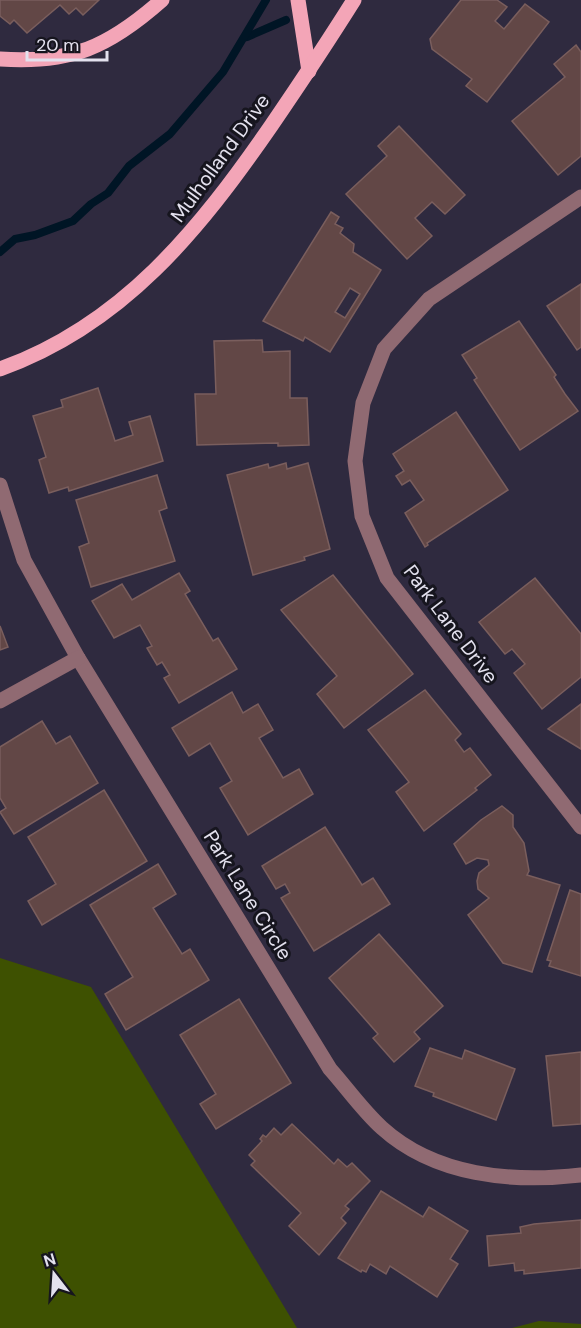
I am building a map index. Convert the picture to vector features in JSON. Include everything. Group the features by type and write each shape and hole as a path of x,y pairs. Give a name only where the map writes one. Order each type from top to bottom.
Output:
{"main road":[{"path":"0,59 36,62 93,49 138,21 162,0"},
{"path":"298,0 309,70"},
{"name":"Mulholland Drive","path":"0,369 76,333 130,293 180,247 225,193 354,0"}],"street":[{"name":"Park Lane Drive","path":"581,197 429,300 384,349 363,403 356,461 362,516 387,578 581,827"},
{"name":"Park Lane Circle","path":"0,485 24,560 78,658 330,1069 382,1128 428,1159 482,1176 581,1175"},
{"path":"0,701 78,658"}],"green space":[{"path":"0,958 91,987 297,1328 0,1328"},
{"path":"539,1321 581,1324 581,1328 512,1328"}],"building":[{"path":"0,0 99,0 83,15 76,8 69,14 60,5 27,33 14,20 10,24 0,16"},
{"path":"461,0 497,0 507,7 495,21 504,29 525,4 549,22 487,102 466,86 472,79 432,49 430,39"},
{"path":"576,45 581,52 581,156 558,175 512,121 565,77 554,64"},
{"path":"399,126 465,195 445,214 432,202 415,218 432,236 407,259 346,194 387,156 378,146"},
{"path":"331,212 339,217 335,224 343,228 340,233 354,244 353,252 381,270 330,352 305,337 303,341 263,321","holes":["350,288 360,294 345,318 335,312"]},
{"path":"581,284 581,347 577,350 547,306"},
{"path":"519,321 578,411 520,450 474,380 477,378 462,355"},
{"path":"262,340 263,352 290,351 290,398 307,398 309,445 278,446 278,443 197,445 195,394 216,394 214,341"},
{"path":"98,388 115,441 133,435 129,422 150,416 163,461 69,491 68,487 49,493 39,460 46,457 33,416 63,407 61,400"},
{"path":"456,412 508,490 427,543 425,547 405,513 424,500 410,480 402,485 396,476 404,471 393,454"},
{"path":"286,463 287,469 308,463 330,549 304,557 305,560 253,575 227,475 268,464 269,468"},
{"path":"157,475 167,508 159,511 175,561 91,587 79,547 89,543 76,500"},
{"path":"179,573 190,591 185,594 213,641 218,638 237,669 179,703 164,678 170,675 162,662 157,665 147,648 152,646 140,625 114,638 92,601 122,584 132,600"},
{"path":"333,575 413,674 344,728 317,694 337,676 281,610"},
{"path":"535,578 581,634 581,677 542,709 514,673 525,664 512,649 505,654 479,622"},
{"path":"0,626 8,647 0,650"},
{"path":"425,690 461,734 455,740 464,752 470,748 491,775 475,788 477,790 424,831 396,792 409,782 368,730"},
{"path":"232,692 243,713 258,704 273,730 259,738 283,778 299,769 313,794 248,835 220,788 232,781 210,743 189,756 172,728"},
{"path":"581,704 581,749 548,729"},
{"path":"42,721 56,744 70,736 98,783 14,834 0,812 6,808 0,798 0,747"},
{"path":"104,790 147,861 42,925 28,901 56,884 28,837"},
{"path":"502,806 513,815 513,827 524,843 529,871 527,875 560,885 532,972 503,963 468,915 489,898 478,889 477,881 479,873 489,865 488,860 477,858 466,864 454,844 481,820"},
{"path":"325,827 362,885 373,878 390,904 314,951 281,898 290,893 285,884 276,889 262,866"},
{"path":"158,864 176,894 153,908 182,954 190,949 209,980 126,1030 105,994 133,977 90,905"},
{"path":"570,890 581,894 581,976 549,966 551,961 547,960"},
{"path":"379,934 443,1006 414,1032 420,1039 394,1062 373,1038 378,1034 329,978"},
{"path":"239,999 291,1083 216,1129 200,1104 216,1094 180,1035"},
{"path":"430,1048 462,1059 465,1050 515,1069 496,1120 433,1096 434,1093 415,1086"},
{"path":"581,1052 581,1124 553,1126 546,1056"},
{"path":"292,1124 334,1164 338,1159 347,1167 352,1163 370,1181 345,1206 349,1209 341,1218 346,1223 319,1255 289,1226 301,1213 251,1165 255,1161 249,1155 262,1141 260,1139 263,1135 266,1137 274,1128 281,1135"},
{"path":"381,1191 423,1217 429,1207 468,1231 450,1259 458,1264 437,1297 390,1266 386,1274 370,1264 366,1272 362,1270 361,1272 338,1258"},
{"path":"581,1220 581,1268 524,1274 524,1270 515,1271 514,1263 489,1266 487,1236 521,1233 520,1227 534,1224"}],"waterway":[{"path":"0,252 15,239 35,235 73,221 91,204 108,193 129,166 170,134 223,72 266,0"},
{"path":"247,37 286,20"}]}
